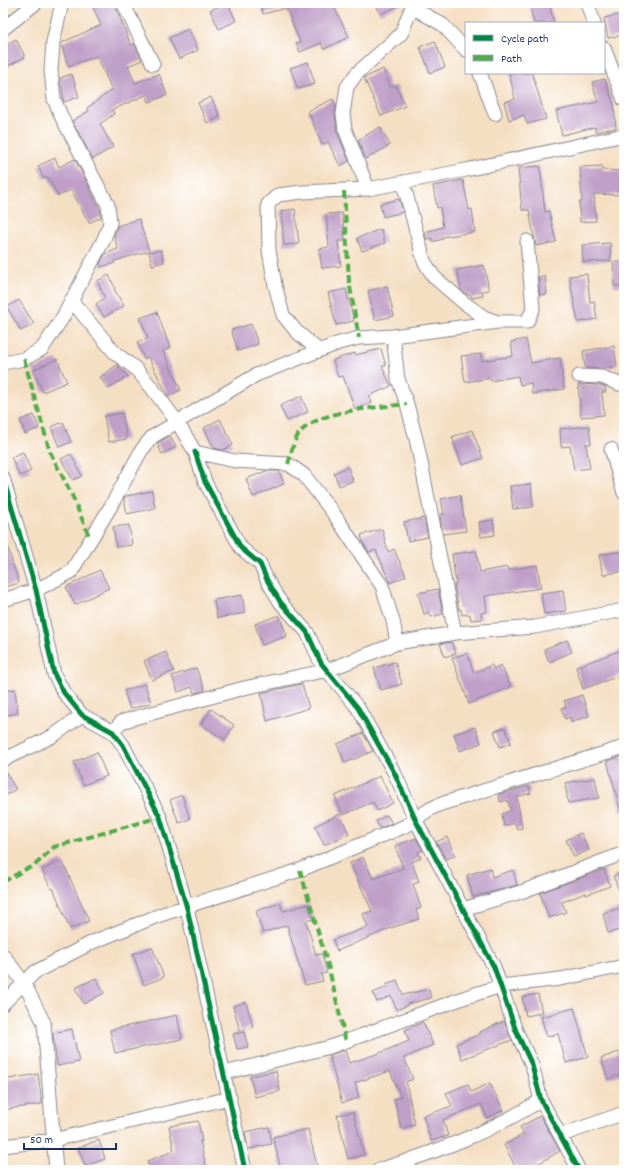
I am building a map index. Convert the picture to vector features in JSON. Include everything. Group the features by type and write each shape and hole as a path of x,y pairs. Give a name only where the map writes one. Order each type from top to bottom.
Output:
{"street":[{"path":"3,30 36,3"},
{"path":"3,363 24,359 42,349 63,317 94,259 110,223 108,206 62,118 54,99 51,71 52,42 62,3"},
{"path":"123,3 153,64"},
{"path":"587,3 594,22"},
{"path":"368,189 345,129 343,114 347,87 357,73 401,34 411,5 443,25 459,45 465,49"},
{"path":"605,51 624,100"},
{"path":"480,74 495,114"},
{"path":"318,350 296,331 283,315 275,285 269,250 268,204 278,195 296,192 368,189 624,135"},
{"path":"403,182 424,261 434,277 479,314 498,322"},
{"path":"3,600 36,590 71,572 111,506 141,451 152,438 256,375 318,350 359,338 392,336 498,322 527,322 533,309 527,241"},
{"path":"71,300 115,353 135,368 178,423 195,452 205,482 241,548 260,564 267,580 281,603 307,632 321,663 358,708 395,774 416,821 494,967 516,1031 532,1065 541,1100 562,1136 579,1170"},
{"path":"392,336 398,379 407,404 417,443 455,633"},
{"path":"579,376 602,377 619,384 624,384"},
{"path":"611,449 624,494"},
{"path":"195,452 235,461 288,464 304,475 334,514 382,586 393,621 397,643"},
{"path":"3,478 36,590 54,674 64,694 82,715 113,732 123,745 160,816 186,908 245,1170"},
{"path":"113,732 121,722 244,688 328,670 397,643 455,633 535,626 624,610"},
{"path":"3,760 53,736 82,715"},
{"path":"3,1004 35,972 93,942 132,926 300,870 416,821 423,813 432,808 624,747"},
{"path":"463,908 521,892 624,853"},
{"path":"3,955 24,983 44,1023 56,1170"},
{"path":"224,1073 330,1047 466,996 501,986 560,979 624,966"},
{"path":"3,1146 53,1140 230,1098"},
{"path":"379,1170 476,1135 517,1115 541,1100"},
{"path":"562,1136 624,1113"}],"building":[{"path":"91,3 114,3 131,45 134,44 142,60 128,66 135,83 159,74 167,95 149,102 146,95 112,110 114,114 100,124 113,147 93,159 72,121 89,111 87,108 112,90 97,56 68,66 61,43 101,25"},
{"path":"228,3 236,21 219,29 210,10"},
{"path":"260,3 332,3 349,37 324,49 321,43 300,52 296,43 300,42 286,8 263,14"},
{"path":"375,3 405,3 380,14"},
{"path":"529,3 549,3 554,22 534,22"},
{"path":"624,14 624,35 608,38 604,18"},
{"path":"189,29 198,50 179,59 169,38"},
{"path":"16,39 25,57 3,69 3,46"},
{"path":"435,41 445,67 430,73 420,47"},
{"path":"308,62 315,84 298,89 290,68"},
{"path":"383,69 390,87 396,85 405,106 381,116 364,78"},
{"path":"72,74 79,97 64,102 60,78"},
{"path":"509,74 532,74 546,119 527,124 524,115 509,120 504,102 515,99"},
{"path":"605,79 614,105 616,128 595,132 595,127 562,135 556,111 598,102 592,82"},
{"path":"211,97 220,117 207,123 198,103"},
{"path":"333,99 336,106 335,115 337,132 349,161 340,166 328,142 322,145 308,111"},
{"path":"380,127 390,145 366,159 358,140"},
{"path":"55,158 59,167 75,159 100,209 101,217 89,223 71,190 58,196 48,177 44,179 38,166"},
{"path":"540,166 545,212 549,211 556,242 536,246 529,210 522,210 518,168"},
{"path":"602,166 603,170 624,171 624,195 594,194 596,221 580,222 579,202 582,202 580,167"},
{"path":"463,180 469,210 472,209 475,232 442,237 443,239 432,242 432,238 426,239 425,232 443,227 440,207 437,208 433,186"},
{"path":"399,199 403,212 383,217 380,204"},
{"path":"295,209 299,244 284,245 281,211"},
{"path":"342,213 345,241 338,241 341,266 322,268 319,249 329,247 326,214"},
{"path":"139,219 149,251 114,261 115,263 101,267 100,264 105,254 118,249 114,236 117,226"},
{"path":"381,229 385,243 362,251 357,238"},
{"path":"610,243 611,261 583,262 582,245"},
{"path":"161,250 164,262 152,265 149,252"},
{"path":"613,262 624,262 624,286 614,286"},
{"path":"484,265 489,290 482,291 483,296 472,298 470,294 467,295 461,290 457,270"},
{"path":"587,274 590,302 594,301 597,319 578,322 569,276"},
{"path":"109,275 115,288 114,289 124,306 104,317 96,304 105,298 97,281"},
{"path":"545,276 547,294 540,295 538,277"},
{"path":"387,286 394,316 375,320 368,291"},
{"path":"346,289 354,321 336,325 328,293"},
{"path":"19,300 34,324 21,331 7,307"},
{"path":"157,312 170,348 163,351 181,390 168,396 148,357 144,359 137,342 148,338 140,318"},
{"path":"251,324 258,344 238,351 231,330"},
{"path":"526,339 531,363 560,358 564,389 532,394 531,383 520,385 518,376 491,381 491,378 465,382 461,356 481,354 482,361 513,356 511,342"},
{"path":"614,346 617,366 602,369 585,368 583,351"},
{"path":"381,349 386,366 382,366 391,386 369,396 372,403 355,409 343,376 338,377 333,360 355,353 355,355"},
{"path":"57,359 67,382 43,392 33,370"},
{"path":"117,365 128,376 108,389 100,377"},
{"path":"578,384 600,385 605,387 606,392 602,392 604,415 581,417"},
{"path":"301,396 308,412 287,421 280,406"},
{"path":"122,413 127,439 109,442 104,416"},
{"path":"34,415 39,428 25,434 20,420"},
{"path":"220,419 233,445 223,450 214,448 204,428"},
{"path":"63,422 71,442 59,447 51,427"},
{"path":"589,426 591,444 586,444 590,468 574,470 570,446 561,447 560,429"},
{"path":"472,430 483,458 462,465 452,437"},
{"path":"170,436 176,447 162,454 157,443"},
{"path":"23,452 31,471 20,476 11,457"},
{"path":"71,454 82,476 73,480 61,459"},
{"path":"348,467 353,481 339,486 334,473"},
{"path":"266,471 279,471 284,484 253,497 246,479"},
{"path":"531,484 533,507 513,509 510,486"},
{"path":"152,491 155,508 127,514 124,499 126,496"},
{"path":"460,495 466,531 443,534 440,515 444,514 441,499"},
{"path":"424,518 428,537 408,541 404,522"},
{"path":"493,520 495,535 481,537 479,522"},
{"path":"129,525 132,545 116,547 113,527"},
{"path":"382,529 388,552 394,549 406,576 390,583 376,550 369,552 363,543 361,535"},
{"path":"3,539 5,539 19,583 5,587 3,580"},
{"path":"476,551 480,572 507,567 508,570 537,565 541,588 485,596 487,612 481,613 482,619 471,620 470,614 462,615 461,609 459,610 454,585 456,584 452,554"},
{"path":"622,551 624,571 603,575 599,555"},
{"path":"100,570 109,588 75,605 66,587"},
{"path":"438,589 443,614 431,617 430,612 424,614 418,593"},
{"path":"563,590 566,611 544,614 541,593"},
{"path":"242,595 245,613 217,618 214,600"},
{"path":"279,615 287,636 262,645 255,624"},
{"path":"567,640 572,652 549,662 544,649"},
{"path":"451,642 456,653 445,657 440,644"},
{"path":"624,649 624,674 583,689 576,667"},
{"path":"166,652 174,671 152,680 144,661"},
{"path":"467,653 474,673 492,665 493,669 501,665 511,687 469,704 452,658"},
{"path":"395,662 402,684 381,690 374,668"},
{"path":"196,668 205,690 194,693 192,687 178,692 172,676"},
{"path":"145,684 151,703 130,709 124,691"},
{"path":"302,684 309,708 267,721 261,693"},
{"path":"15,689 18,713 3,716 3,691"},
{"path":"582,695 589,716 571,722 570,717 565,719 561,708 566,707 564,701"},
{"path":"211,709 234,725 225,740 201,724"},
{"path":"475,727 481,743 460,751 454,734"},
{"path":"505,728 511,743 500,747 494,731"},
{"path":"363,733 373,751 345,763 337,744"},
{"path":"97,752 107,776 83,785 74,762"},
{"path":"624,756 624,812 621,812 607,761"},
{"path":"3,768 16,789 3,797"},
{"path":"380,776 393,803 377,811 373,802 343,815 335,796"},
{"path":"595,778 599,798 568,803 565,783"},
{"path":"529,786 531,793 517,797 522,828 517,829 515,823 504,826 502,814 511,810 507,800 500,802 499,794"},
{"path":"182,795 190,819 179,823 170,800"},
{"path":"340,814 349,834 324,845 315,826"},
{"path":"387,815 392,823 380,828 376,821"},
{"path":"581,833 589,850 574,857 566,840"},
{"path":"447,837 455,856 446,859 436,842"},
{"path":"416,838 423,850 418,852 421,858 412,862 419,882 413,884 421,908 416,910 419,919 391,928 337,951 333,940 368,927 363,914 372,911 350,863 363,857 373,879 403,868 395,846"},
{"path":"62,860 89,921 70,929 53,888 51,889 42,870"},
{"path":"490,868 492,877 513,870 517,885 473,897 467,875"},
{"path":"604,869 610,886 562,902 566,912 549,918 540,893"},
{"path":"624,871 624,902 613,876"},
{"path":"280,903 283,911 309,904 314,919 306,921 316,955 322,954 327,973 321,974 323,981 305,985 287,925 263,933 256,911"},
{"path":"624,907 624,929 608,933 603,913"},
{"path":"152,947 164,977 144,985 133,954"},
{"path":"96,978 104,993 84,1004 75,988"},
{"path":"397,980 403,995 429,989 431,998 407,1004 408,1005 397,1010 391,996 377,1002 373,993 387,987 386,985"},
{"path":"538,994 542,1013 526,1016 522,997"},
{"path":"246,1002 253,1027 240,1031 233,1006"},
{"path":"574,1008 588,1057 566,1063 558,1034 547,1037 541,1017"},
{"path":"177,1015 182,1039 115,1053 110,1030"},
{"path":"504,1021 512,1040 462,1059 456,1044 480,1034 480,1032"},
{"path":"423,1022 433,1045 404,1058 413,1079 406,1082 415,1125 401,1128 394,1099 401,1097 390,1071 355,1083 359,1098 342,1103 329,1055 345,1050 349,1063 377,1054 409,1041 405,1030"},
{"path":"72,1029 79,1062 57,1066 53,1033"},
{"path":"244,1032 248,1047 237,1049 233,1034"},
{"path":"619,1052 624,1065 624,1073 608,1079 601,1058"},
{"path":"276,1071 280,1091 255,1097 250,1076"},
{"path":"38,1074 42,1104 3,1110 3,1080"},
{"path":"490,1083 503,1110 487,1118 481,1104 443,1120 448,1136 431,1141 423,1116 452,1106 446,1093 468,1084 471,1092"},
{"path":"353,1112 364,1155 348,1159 337,1115"},
{"path":"540,1116 560,1151 536,1165 539,1170 517,1170 504,1145 524,1134 520,1127"},
{"path":"198,1121 202,1141 200,1141 207,1170 150,1170 147,1161 174,1151 169,1126"},
{"path":"269,1127 272,1144 248,1149 245,1132"},
{"path":"308,1129 318,1170 281,1170 273,1137"},
{"path":"99,1140 105,1159 85,1166 78,1148"}],"marked path":[{"path":"344,191 349,281 359,338"},
{"path":"24,359 50,452 71,493 90,538"},
{"path":"288,464 293,445 298,435 307,426 318,420 348,411 407,404"},
{"path":"3,882 34,866 54,847 160,817"},
{"path":"300,870 329,969 346,1042"}],"cycle path":[{"path":"195,452 205,482 241,548 260,564 267,580 281,603 307,632 321,663 358,708 395,774 416,821 494,967 516,1031 532,1065 541,1100 579,1170"},
{"path":"3,478 36,590 54,674 64,693 82,715 113,732 123,745 160,817 187,908 245,1170"}]}
